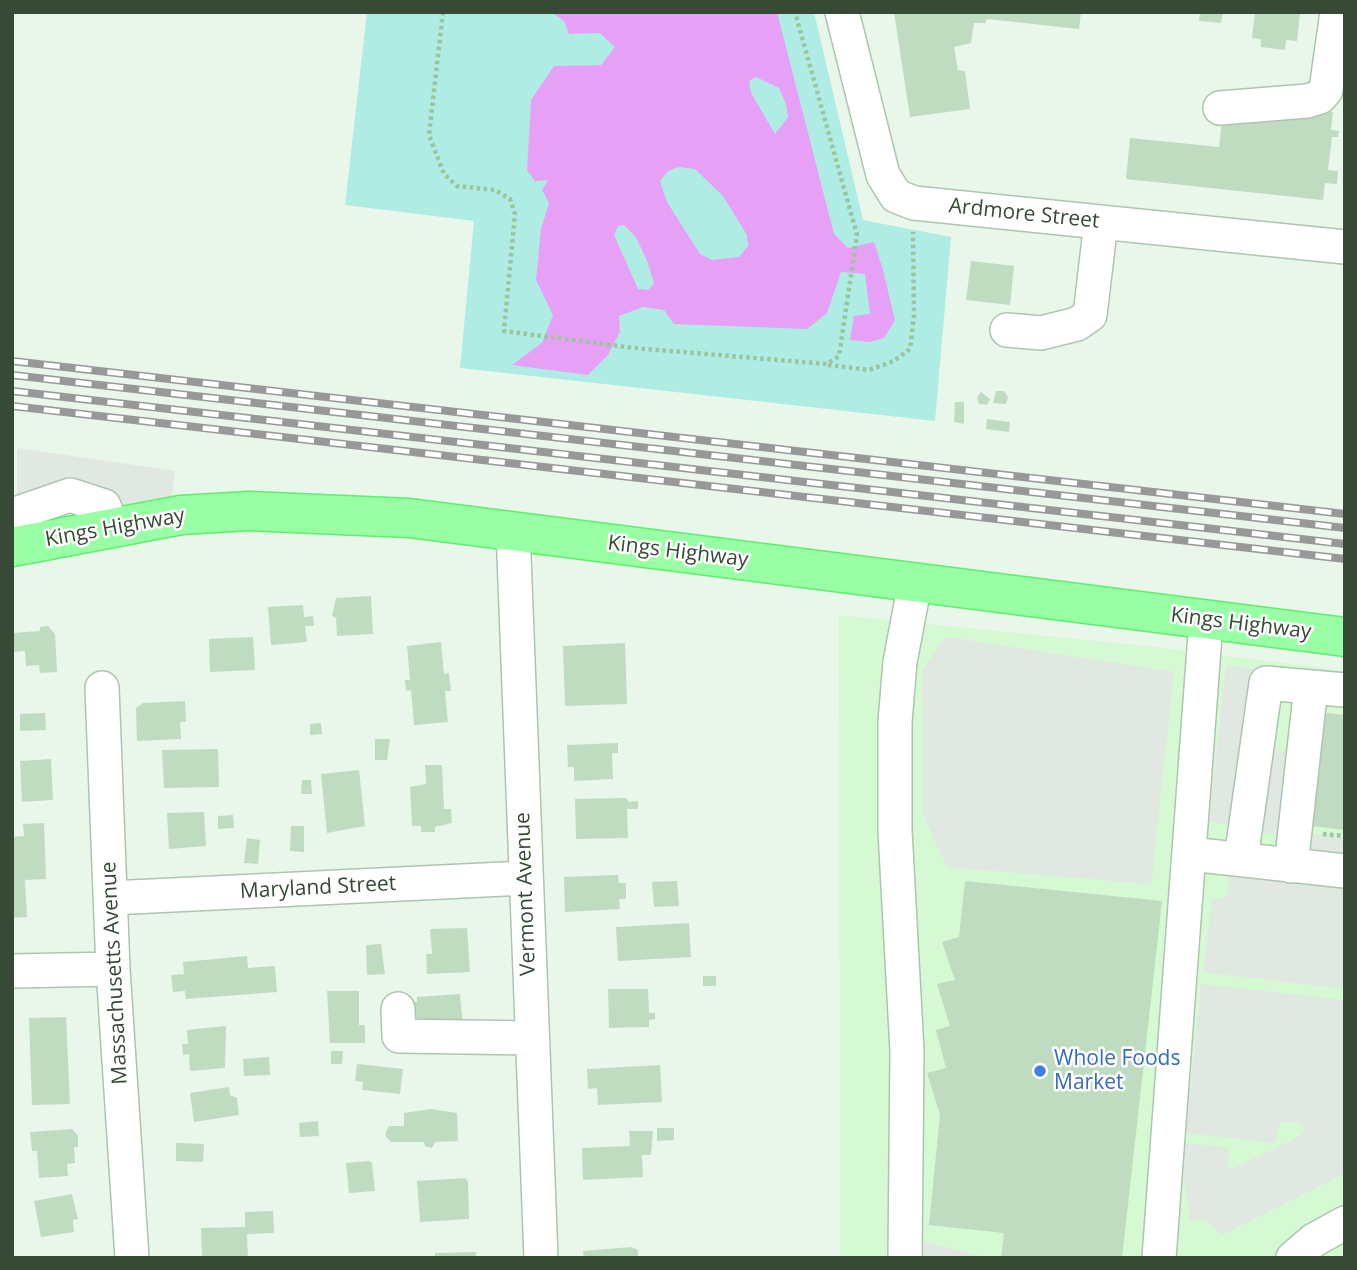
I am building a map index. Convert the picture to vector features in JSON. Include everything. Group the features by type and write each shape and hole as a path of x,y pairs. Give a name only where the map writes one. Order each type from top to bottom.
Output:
{"main road":[{"name":"Kings Highway","path":"14,524 113,527 181,515 249,511 410,518 1345,637"}],"street":[{"path":"842,12 883,175 897,196 914,203"},
{"path":"1220,108 1307,101 1320,97 1326,90 1337,12"},
{"name":"Ardmore Street","path":"914,203 1345,247"},
{"path":"1007,330 1041,333 1077,324 1090,315 1101,222"},
{"name":"Vermont Avenue","path":"513,530 541,1258"},
{"path":"905,1258 907,1051 895,831 895,722 900,662 915,583"},
{"path":"1159,1258 1206,621"},
{"path":"1241,859 1266,683 1345,690"},
{"path":"1291,866 1311,687"},
{"name":"Massachusetts Avenue","path":"102,688 113,969 132,1258"},
{"path":"1190,854 1345,871"},
{"name":"Maryland Street","path":"110,898 526,878"},
{"path":"12,971 113,969"},
{"path":"398,1009 399,1036 532,1038"},
{"path":"1293,1258 1314,1240 1345,1223"}],"path":[{"path":"443,12 429,135 444,174 457,187 495,190 510,199 515,214 504,331 634,348 869,370 894,361 910,349 914,316 914,203"},
{"path":"795,12 858,235 839,356 827,365"}],"shaded area":[{"path":"367,12 814,12 863,220 951,237 935,421 460,368 474,221 345,205"},
{"path":"551,12 777,12 834,234 848,248 874,242 895,320 884,338 870,342 850,340 854,316 870,314 865,274 841,272 827,313 807,329 674,324 664,310 643,307 619,316 620,332 608,355 588,375 512,365 542,343 553,315 536,280 541,229 549,203 542,190 548,180 535,181 527,170 531,100 554,66 601,65 615,47 600,33 569,34 564,21","holes":["756,77 779,88 786,104 788,117 775,134 751,93 749,81","679,167 695,169 723,196 747,235 748,246 739,257 712,260 700,254 667,202 660,181 668,171","624,225 636,237 654,284 648,290 638,289 614,235 618,226"]},
{"path":"17,448 175,471 171,503 91,512 17,502"},
{"path":"839,615 1157,647 1345,671 1345,1258 840,1258"},
{"path":"946,637 1174,672 1151,884 947,867 922,812 922,671"},
{"path":"1226,665 1282,672 1274,749 1293,755 1284,836 1209,821"},
{"path":"1313,834 1345,838 1345,989 1203,972 1212,898 1221,899 1227,895 1234,846 1311,852"},
{"path":"1201,984 1345,1000 1345,1173 1221,1235 1208,1221 1190,1221 1182,1163 1185,1143 1230,1148 1228,1165 1232,1169 1302,1135 1306,1129 1301,1123 1280,1121 1275,1143 1186,1133"},
{"path":"915,1240 990,1258 912,1258"}],"building":[{"path":"894,12 1081,12 1079,29 987,19 985,23 974,23 971,43 954,47 958,70 965,71 970,109 910,117"},
{"path":"1200,12 1223,12 1221,23 1199,21"},
{"path":"1255,12 1300,12 1297,41 1286,40 1285,50 1261,47 1261,39 1252,38"},
{"path":"1314,110 1333,112 1331,130 1339,131 1338,137 1332,137 1328,170 1338,171 1337,184 1325,183 1323,200 1126,179 1130,138 1219,147 1222,118 1257,122 1258,111 1313,117"},
{"path":"971,261 1014,266 1010,305 966,300"},
{"path":"996,391 1004,391 1008,397 1006,404 993,403"},
{"path":"981,392 990,399 987,405 979,404 977,397"},
{"path":"955,402 964,402 964,424 954,422"},
{"path":"987,419 1010,422 1009,432 986,429"},
{"path":"371,596 373,634 337,636 336,618 332,616 336,598"},
{"path":"303,605 304,617 313,616 314,626 305,626 307,642 271,645 268,607"},
{"path":"48,626 55,634 57,672 40,673 39,665 26,666 25,651 13,652 12,633 40,631 40,627"},
{"path":"253,637 255,670 210,672 209,639"},
{"path":"441,642 444,674 449,673 451,691 445,691 448,722 414,725 411,690 406,691 405,680 410,680 407,646"},
{"path":"625,643 627,704 565,706 563,646"},
{"path":"185,701 186,722 180,722 181,739 137,741 136,708 143,703"},
{"path":"1317,712 1345,715 1345,830 1305,825"},
{"path":"45,713 46,730 20,731 20,714"},
{"path":"321,723 322,734 310,735 310,724"},
{"path":"375,739 390,739 387,760 375,760"},
{"path":"618,743 618,753 612,753 613,779 574,781 574,767 568,767 567,745"},
{"path":"218,749 219,787 164,788 162,750"},
{"path":"51,759 53,800 22,802 20,761"},
{"path":"425,765 442,765 444,809 451,809 452,823 435,827 435,832 421,832 421,826 412,826 410,787 426,784"},
{"path":"359,770 365,826 327,833 321,774"},
{"path":"302,780 311,780 312,794 301,794"},
{"path":"626,798 629,802 638,801 638,809 627,809 628,838 576,839 575,799"},
{"path":"204,812 206,846 169,849 167,813"},
{"path":"233,815 234,828 218,829 218,816"},
{"path":"44,823 46,879 25,880 27,917 12,918 12,837 24,836 23,824"},
{"path":"291,826 304,826 304,852 290,851"},
{"path":"247,838 260,840 258,864 244,863"},
{"path":"618,875 619,883 626,883 626,899 619,899 620,909 565,912 564,877"},
{"path":"677,881 679,906 654,907 652,882"},
{"name":"Whole Foods Market","path":"965,881 1162,901 1122,1258 1001,1258 1004,1233 929,1225 940,1115 927,1073 946,1068 936,1030 950,1026 937,984 955,980 942,942 959,937"},
{"path":"689,923 691,957 618,961 616,927"},
{"path":"467,928 470,972 427,974 426,954 432,954 430,929"},
{"path":"381,944 385,974 367,975 366,945"},
{"path":"247,956 248,968 275,966 277,992 186,999 185,991 173,992 171,975 184,974 183,962"},
{"path":"703,976 716,976 716,986 703,986"},
{"path":"608,989 648,989 649,1013 655,1013 655,1019 649,1020 649,1027 609,1028"},
{"path":"327,991 359,991 359,1025 365,1025 365,1043 330,1043"},
{"path":"460,994 463,1027 414,1022 412,1002 417,1002 417,997"},
{"path":"66,1017 70,1104 32,1105 29,1018"},
{"path":"226,1026 225,1068 190,1071 189,1054 183,1055 182,1044 188,1044 187,1030"},
{"path":"331,1051 343,1051 342,1064 331,1064"},
{"path":"269,1057 270,1075 244,1076 243,1059"},
{"path":"357,1064 403,1069 400,1094 362,1090 363,1082 355,1081"},
{"path":"660,1065 662,1102 598,1105 597,1088 588,1089 587,1069"},
{"path":"229,1087 230,1095 237,1098 239,1115 194,1122 190,1093"},
{"path":"431,1109 457,1113 458,1141 435,1142 432,1148 425,1146 424,1142 391,1142 387,1138 385,1134 389,1126 404,1126 404,1113"},
{"path":"318,1121 319,1136 300,1137 299,1123"},
{"path":"657,1128 674,1128 674,1140 657,1141"},
{"path":"72,1129 78,1136 78,1147 74,1147 75,1163 67,1164 68,1176 39,1178 37,1151 32,1151 30,1132"},
{"path":"629,1131 653,1131 651,1155 642,1155 643,1177 583,1180 582,1148 630,1146"},
{"path":"176,1143 204,1144 203,1162 176,1161"},
{"path":"346,1163 372,1163 375,1191 349,1193"},
{"path":"465,1178 468,1182 469,1219 420,1222 417,1181"},
{"path":"72,1194 78,1219 73,1220 74,1232 41,1237 34,1201"},
{"path":"273,1211 274,1233 247,1234 248,1258 202,1258 201,1228 245,1227 245,1212"},
{"path":"631,1247 638,1250 638,1258 584,1258 583,1251"},
{"path":"476,1252 476,1258 435,1258 435,1253"}],"railway":[{"path":"12,361 1345,514"},
{"path":"12,375 1345,528"},
{"path":"12,391 1345,544"},
{"path":"12,406 1345,559"}],"place":[{"name":"Whole Foods Market","path":"1040,1071"}]}
